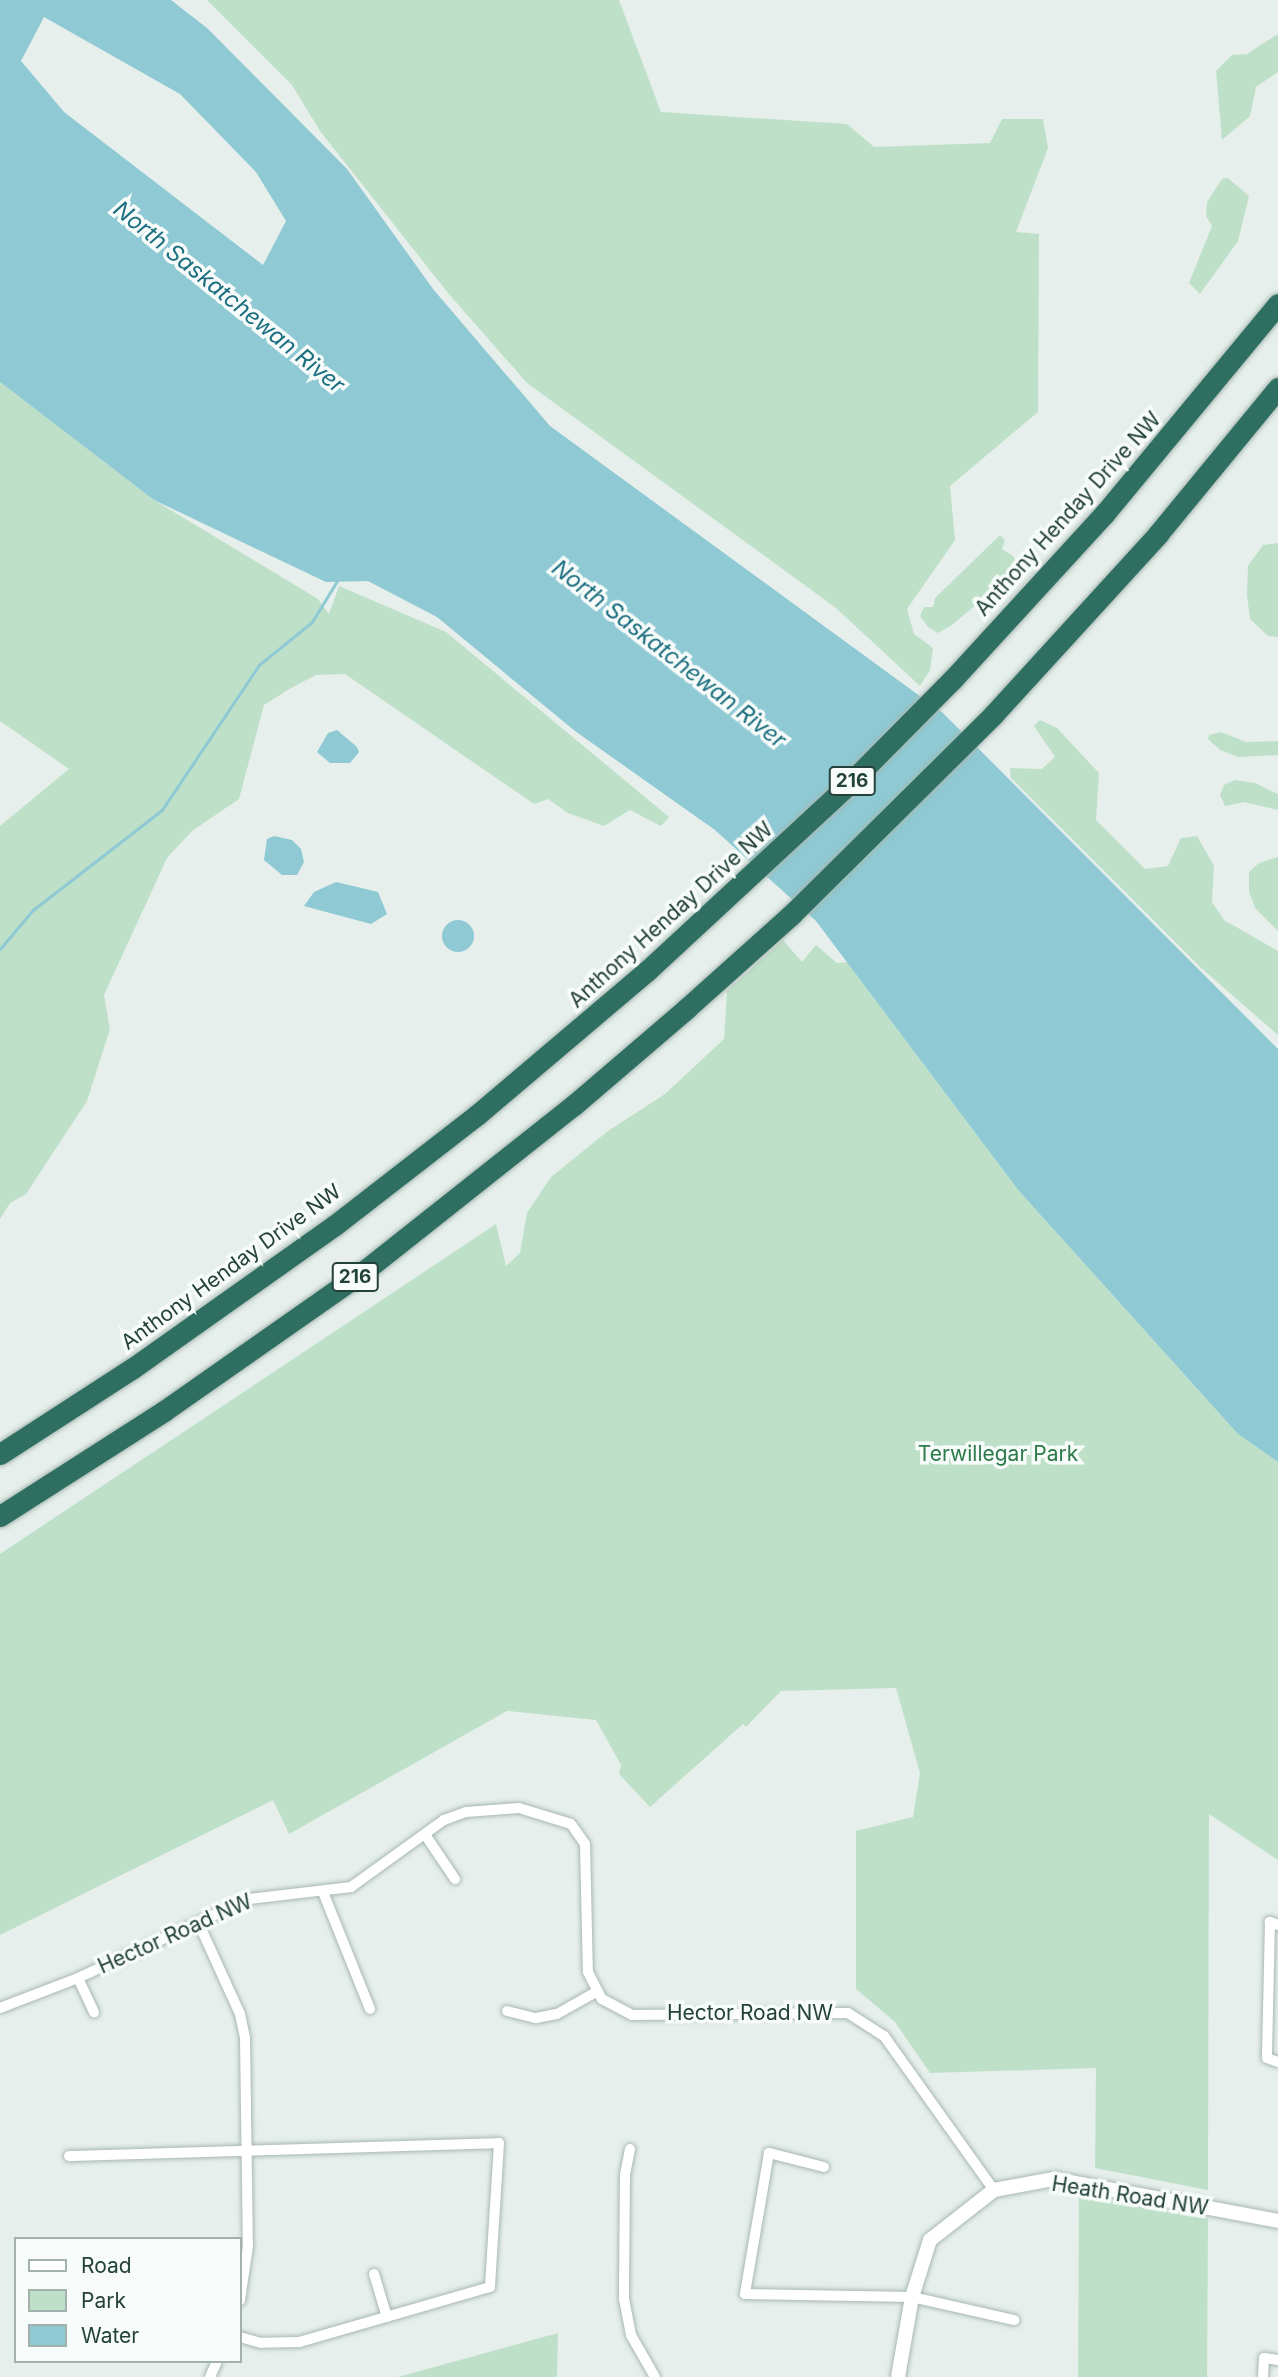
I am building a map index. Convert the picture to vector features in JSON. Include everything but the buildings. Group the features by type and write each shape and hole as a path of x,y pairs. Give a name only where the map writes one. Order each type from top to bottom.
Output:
{"highway":[{"name":"Anthony Henday Drive NW","path":"0,1454 133,1368 335,1225 488,1107 647,971 850,783 1045,579 1147,464 1278,304"},
{"name":"216","path":"0,1516 164,1411 368,1268 537,1135 687,1008 892,817 1082,618 1273,396"}],"street":[{"name":"Hector Road NW","path":"0,2008 78,1979 261,1896 323,1892 351,1886 426,1836 444,1820 490,1808 530,1810 571,1824 585,1844 586,1950 596,1992 632,2015 848,2013 884,2036 994,2190"},
{"path":"426,1836 455,1879"},
{"path":"323,1892 370,2009"},
{"path":"1278,1924 1270,1922 1268,2058 1278,2062"},
{"path":"199,1924 240,2014 245,2038 248,2246 242,2286"},
{"name":"Hector Road NW","path":"78,1979 93,2012"},
{"path":"508,2011 536,2018 557,2014 596,1992"},
{"path":"69,2156 499,2143 491,2287 300,2342 261,2343 242,2338"},
{"path":"630,2149 625,2175 624,2299 631,2334 652,2373 640,2377"},
{"path":"824,2167 769,2153 745,2294 912,2297 1014,2320"},
{"name":"Heath Road NW","path":"898,2377 912,2297 930,2240 994,2190 1054,2179 1278,2221"},
{"path":"374,2274 387,2317"},
{"path":"1264,2377 1264,2358 1278,2360"}],"green space":[{"path":"207,0 619,0 661,112 847,124 874,147 990,143 1002,119 1043,119 1048,148 1016,232 1039,234 1038,412 950,486 955,540 907,609 914,634 933,648 930,670 920,686 836,608 527,383 448,293 320,131 292,85"},
{"path":"1278,34 1278,72 1256,87 1250,116 1222,140 1216,71 1232,55 1247,54"},
{"path":"1228,178 1249,196 1238,241 1200,294 1189,283 1212,226 1206,216 1207,202 1222,179"},
{"path":"0,382 154,500 318,599 329,614 339,586 446,632 669,817 661,826 630,810 604,826 568,813 548,799 534,804 345,674 316,675 291,688 264,705 239,799 192,831 167,858 104,995 110,1029 87,1101 26,1194 10,1203 0,1219 0,826 69,769 0,721"},
{"path":"1000,535 1005,540 1002,549 1013,556 1022,574 1004,581 952,625 938,633 928,627 920,616 924,607 933,607 935,598"},
{"path":"1278,543 1278,637 1268,636 1250,619 1247,595 1248,566 1263,545"},
{"path":"1040,720 1057,728 1099,773 1096,820 1145,869 1168,866 1181,838 1197,836 1214,866 1212,902 1224,920 1278,951 1278,1035 1200,967 1011,778 1010,768 1042,769 1055,757 1034,726"},
{"path":"1221,732 1246,742 1278,741 1278,755 1238,757 1220,750 1208,739 1209,735"},
{"path":"1235,780 1255,783 1278,794 1278,810 1244,802 1225,806 1220,795 1224,785"},
{"path":"1278,857 1278,931 1255,908 1249,891 1249,872 1259,863"},
{"name":"Terwillegar Park","path":"783,940 802,962 816,945 837,963 847,962 1019,1191 1238,1434 1278,1462 1278,1860 1209,1814 1208,2190 1095,2168 1096,2068 930,2073 895,2022 856,1989 856,1831 913,1817 920,1773 896,1688 781,1691 746,1727 743,1724 650,1807 619,1774 621,1765 596,1720 507,1711 289,1834 273,1800 0,1935 0,1554 496,1224 506,1266 520,1253 527,1213 551,1177 608,1131 665,1094 724,1039 727,991"},
{"path":"1079,2196 1208,2219 1207,2377 1078,2377"},
{"path":"558,2333 557,2377 398,2377"}],"water":[{"name":"North Saskatchewan River","path":"0,0 171,0 207,28 347,169 433,289 550,426 943,713 1278,1049 1278,1462 1238,1434 1019,1191 816,921 715,830 575,731 437,617 368,581 326,582 154,500 0,382","holes":["44,17 180,94 256,172 286,221 263,265 64,112 21,61"]},
{"path":"337,730 357,747 359,752 350,763 330,763 317,752 328,733"},
{"path":"274,836 292,840 301,849 304,862 297,875 282,875 264,860 267,839"},
{"path":"336,882 378,892 387,914 371,924 304,906 314,892"},
{"path":"458,920 469,925 474,936 469,947 458,952 447,947 442,936 447,925"}],"waterway":[{"path":"0,949 33,910 162,810 259,665 312,622 337,581"}]}
